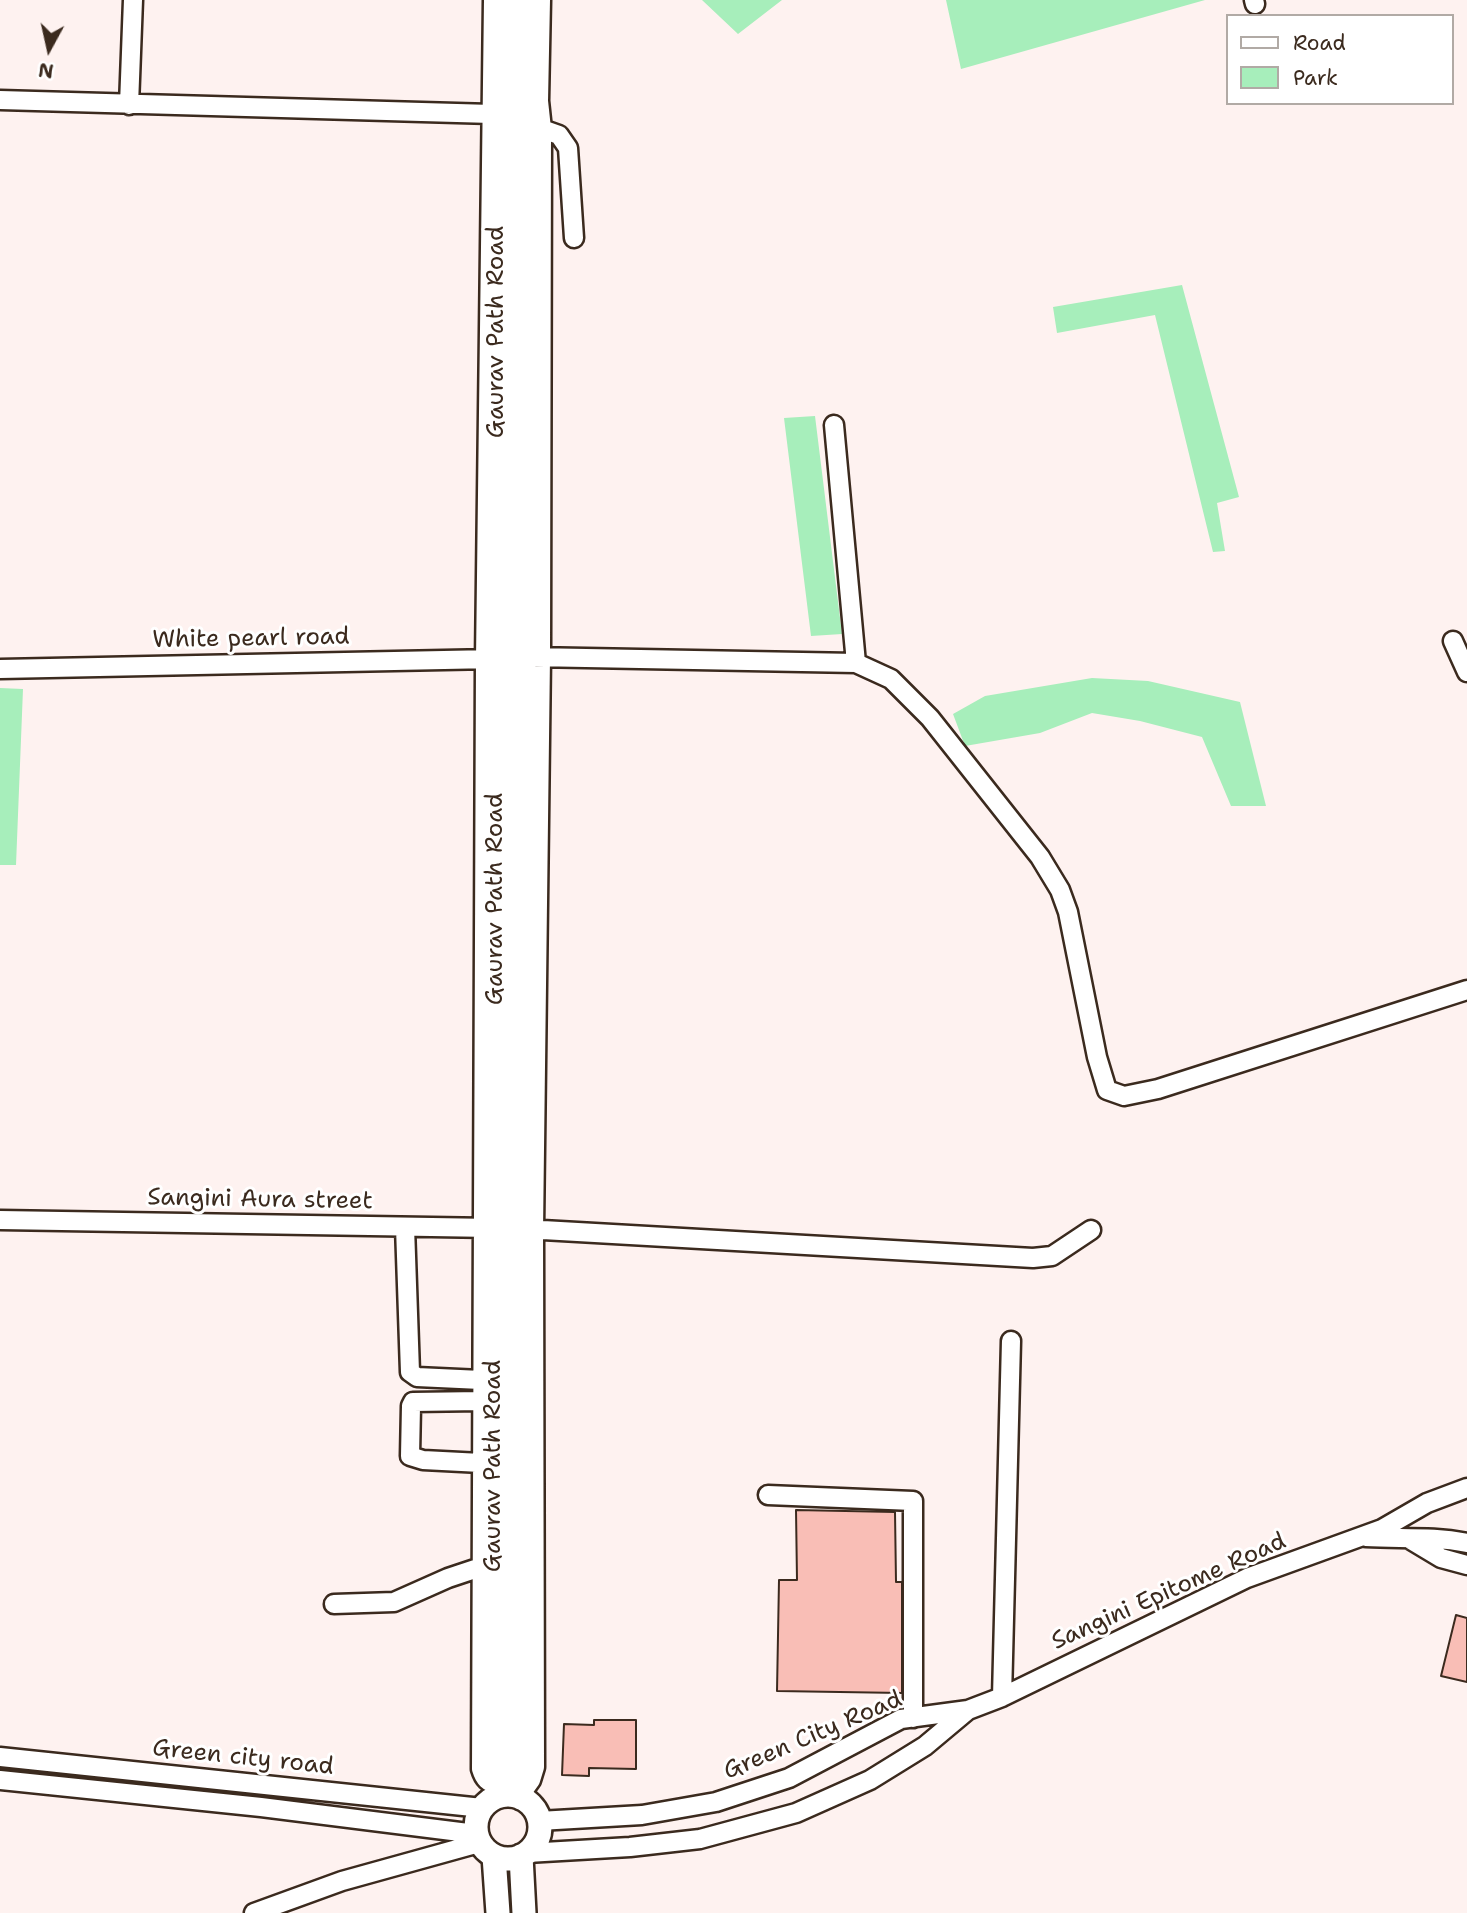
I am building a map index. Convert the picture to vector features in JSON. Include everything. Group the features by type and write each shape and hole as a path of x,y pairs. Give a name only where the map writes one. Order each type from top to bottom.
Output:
{"main road":[{"name":"Gaurav Path Road","path":"504,1796 515,104 506,0"},
{"name":"Gaurav Path Road","path":"515,104 526,0"},
{"path":"483,1844 506,1860 524,1855 535,1845 539,1835 539,1821 530,1804 504,1796 477,1816 483,1844 498,1913"},
{"path":"524,1855 524,1913"}],"street":[{"path":"129,105 132,0"},
{"path":"493,0 515,104 542,130 559,135 568,148 574,238"},
{"path":"515,104 541,0"},
{"path":"0,100 129,105 515,104"},
{"path":"508,1229 481,1380 481,1769 484,1778 504,1796 531,1780 535,1767 508,1229 513,658 542,130"},
{"path":"834,425 856,663 891,679 930,718 1040,858 1060,890 1068,912 1097,1056 1108,1090 1124,1096 1158,1089 1467,990"},
{"path":"1453,641 1467,672"},
{"name":"White pearl road","path":"0,669 513,658 856,663"},
{"name":"Sangini Aura street","path":"0,1220 508,1229 1032,1258 1052,1256 1091,1230"},
{"path":"404,1227 411,1371 417,1377 481,1380"},
{"path":"1002,1697 1012,1341"},
{"path":"481,1401 414,1402 411,1406 410,1455 423,1460 481,1462"},
{"name":"Sangini Epitome Road","path":"968,1710 1002,1697 1247,1578 1360,1537 1402,1519 1427,1503 1467,1488"},
{"path":"768,1495 913,1501 913,1718"},
{"path":"1360,1537 1446,1539 1467,1543"},
{"path":"1411,1540 1441,1558 1467,1565"},
{"path":"334,1604 394,1602 448,1578 481,1567"},
{"path":"524,1855 700,1839 796,1813 870,1780 925,1746 968,1710"},
{"name":"Green City Road","path":"539,1821 642,1815 716,1802 789,1778 901,1719 968,1710"},
{"name":"Green city road","path":"0,1757 504,1796"},
{"name":"Green city road","path":"0,1780 261,1807 483,1844"},
{"name":"Green city road","path":"716,1802 725,1832"},
{"path":"254,1913 342,1881 483,1844"}],"green space":[{"path":"702,0 782,0 738,34"},
{"path":"946,0 1205,0 961,69"},
{"path":"1182,285 1239,497 1217,503 1225,551 1213,552 1155,315 1057,333 1053,307"},
{"path":"815,416 842,634 811,636 784,418"},
{"path":"1092,678 1148,681 1240,702 1266,806 1231,806 1202,737 1140,721 1092,713 1040,733 965,746 953,714 985,696"},
{"path":"0,688 23,689 16,865 0,865"}],"building":[{"path":"796,1510 895,1512 896,1582 902,1582 902,1693 777,1691 779,1580 797,1580"},
{"path":"1456,1615 1467,1618 1467,1682 1441,1676"},
{"path":"594,1720 636,1720 636,1769 589,1768 589,1776 562,1775 564,1724 594,1725"}]}
